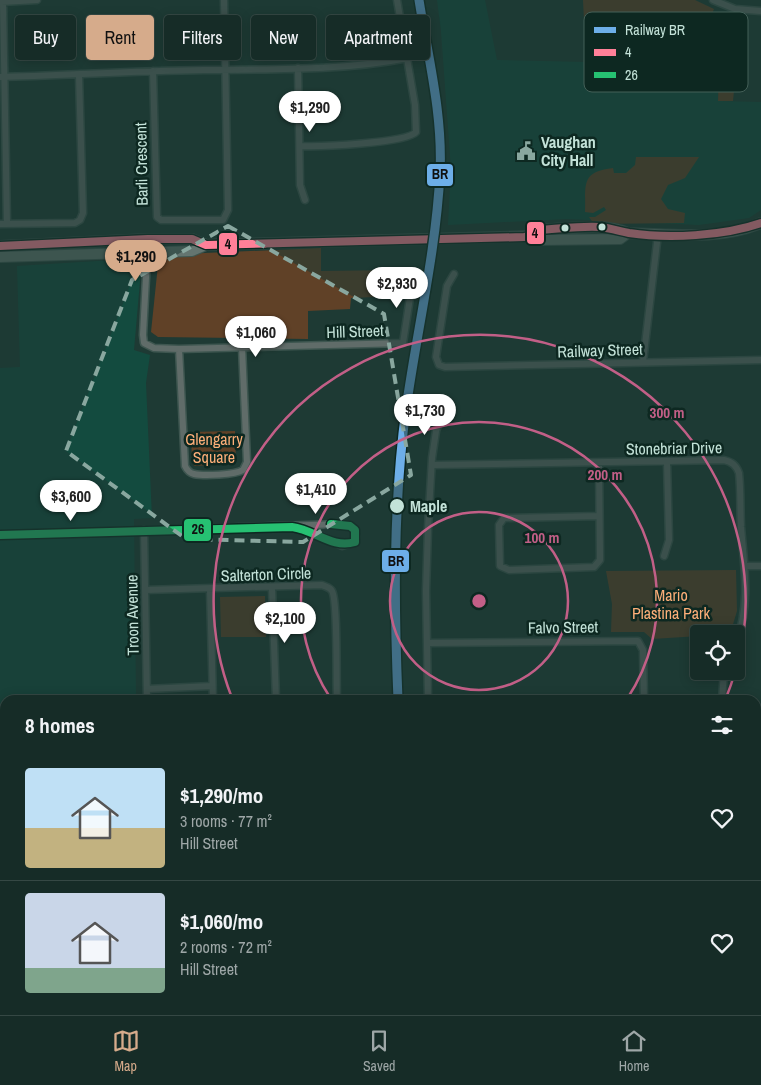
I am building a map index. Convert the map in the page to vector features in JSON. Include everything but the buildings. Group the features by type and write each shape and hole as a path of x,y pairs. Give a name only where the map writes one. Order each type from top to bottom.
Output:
{"main road":[{"path":"0,257 192,251 206,245 533,236 538,230 580,228 620,229 628,233 729,233 761,223"},
{"path":"0,246 148,239 192,239 206,245"}],"street":[{"path":"37,0 2,2 4,224 76,223 82,216 79,76"},
{"path":"224,0 226,70"},
{"path":"397,0 400,15"},
{"path":"713,0 735,9 761,11"},
{"path":"3,77 79,76 153,71 358,67 397,60"},
{"path":"300,146 382,142 413,136 417,124 408,60"},
{"path":"298,68 300,185 305,200"},
{"name":"Barli Crescent","path":"153,71 157,217 161,220 223,220 228,210 226,70"},
{"path":"643,362 658,234"},
{"name":"Hill Street","path":"148,239 144,343 154,348 179,350 403,343 413,278"},
{"name":"Railway Street","path":"454,274 447,286 436,358 439,365 536,367 643,362 761,360"},
{"path":"179,350 185,466 188,471 196,474 235,473 243,470 247,462 242,347"},
{"path":"428,695 426,575 432,465 436,431 443,412"},
{"name":"Stonebriar Drive","path":"432,465 724,460 736,466 740,479 744,566 745,608 743,625"},
{"path":"664,556 669,540 667,462"},
{"path":"599,463 600,560 594,568 509,570 500,566 499,525 504,518 599,516"},
{"path":"0,535 302,527 343,524 355,530 355,542 342,546 302,527"},
{"name":"Troon Avenue","path":"144,530 147,695"},
{"path":"744,566 761,566"},
{"name":"Salterton Circle","path":"145,590 322,586 330,588 333,593 337,695"},
{"path":"272,588 276,695"},
{"name":"Salterton Circle","path":"210,590 213,695"},
{"name":"Falvo Street","path":"428,643 638,641 643,650 644,695"},
{"path":"722,695 723,680"},
{"path":"147,689 212,686"}],"highlighted area":[{"path":"228,226 384,314 411,475 303,542 186,539 66,451 132,280"}],"shaded area":[{"path":"437,0 485,0 497,60 584,62 584,92 718,92 718,101 761,102 761,210 749,218 699,225 567,219 448,225 451,169"},
{"path":"130,259 141,270 134,350 150,355 146,383 152,518 134,519 136,695 0,695 0,368 20,367 17,266"}],"green space":[{"path":"583,0 695,0 714,9 713,12 584,12 584,21"},
{"path":"718,92 734,92 733,101 718,101"},
{"path":"636,157 699,157 685,178 668,185 661,199 668,209 685,213 684,223 594,224 589,217 595,217 606,210 604,207 593,213 585,212 586,187 590,177 602,170 613,168 614,173 626,173 635,165"},
{"path":"321,248 321,271 396,270 399,296 351,298 350,309 308,311 308,339 158,337 151,332 159,255"},
{"name":"Glengarry Square","path":"235,431 236,463 195,466 192,463 191,432"},
{"name":"Mario Plastina Park","path":"736,570 737,611 733,625 690,625 690,637 652,639 644,632 611,632 612,604 606,571"},
{"path":"265,596 266,637 221,637 220,597"}],"rail line":[{"name":"BR","path":"398,695 395,591 399,481 410,379 435,232 440,173 437,108 419,0"}],"transit line":[{"name":"4","path":"0,246 148,239 192,239 206,245 524,237 533,236 538,230 584,227 603,227 644,235 678,236 730,231 761,223"},
{"name":"26","path":"0,535 292,527 339,543 355,542 355,530 350,526 331,524"}],"place":[{"name":"Vaughan City Hall","path":"526,151"},
{"name":"Maple","path":"397,506"}]}
